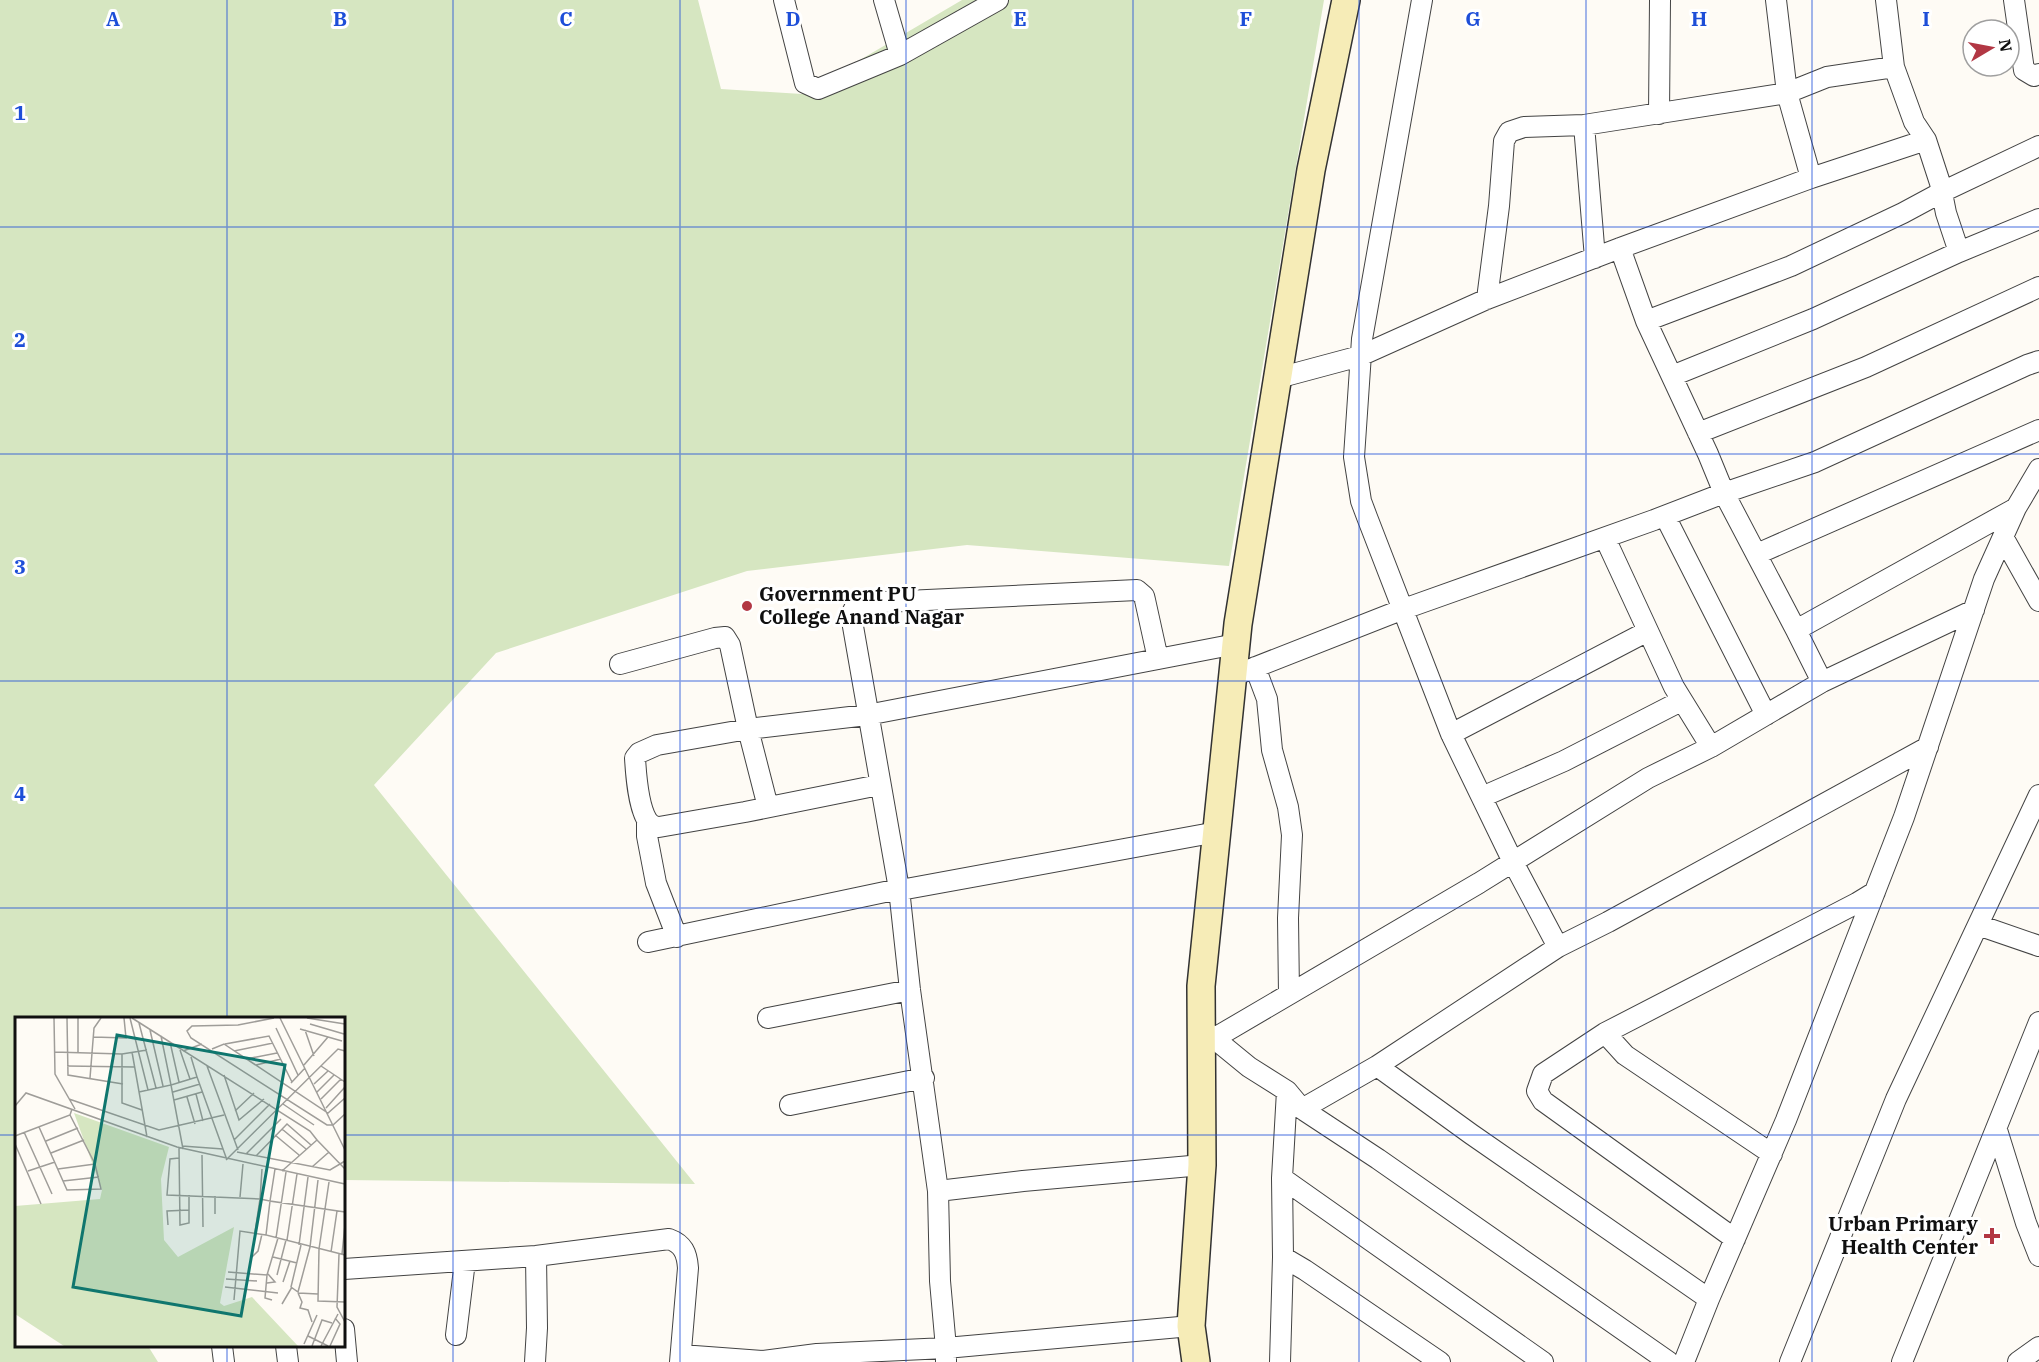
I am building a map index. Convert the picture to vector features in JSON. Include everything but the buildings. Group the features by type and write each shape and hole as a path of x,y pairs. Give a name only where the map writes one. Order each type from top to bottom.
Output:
{"street":[{"path":"784,0 806,83 818,89 900,55 995,1"},
{"path":"884,0 900,55"},
{"path":"1289,994 1288,918 1292,835 1288,807 1272,750 1267,699 1244,671 1236,644 1311,170 1346,0"},
{"path":"1422,0 1360,356 1354,457 1362,501 1401,610 1451,735 1513,862 1558,947"},
{"path":"1659,114 1660,0"},
{"path":"1776,0 1787,93 1811,178"},
{"path":"1886,0 1894,67 1914,122 1926,140 1959,252"},
{"path":"2014,0 2024,70 2034,76 2039,74"},
{"path":"1487,300 1499,206 1504,141 1506,136 1516,128 1584,125 1659,114 1787,93 1827,77 1894,67"},
{"path":"1584,125 1595,258"},
{"path":"1278,378 1360,356 1487,300 1620,248 1811,178 1926,140"},
{"path":"1646,321 1791,266 2039,146"},
{"path":"1672,376 1813,319 1959,252 2039,219"},
{"path":"1620,248 1646,321 1724,493 1822,682"},
{"path":"1698,433 1866,367 2039,287"},
{"path":"1244,671 1401,610 1815,462 2027,364 2039,361"},
{"path":"1757,554 2039,430"},
{"path":"1684,1362 1772,1154 1904,818 1984,579 2016,508 2039,469"},
{"path":"1796,630 2016,508"},
{"path":"1665,516 1766,715"},
{"path":"2003,537 2039,601"},
{"path":"1605,538 1681,701 1711,747"},
{"path":"946,1355 940,1281 938,1191 924,1078 910,990 899,888 851,615 855,607 863,603 1137,590 1145,600 1158,659"},
{"path":"1208,1033 1289,994 1513,862 1648,778 1711,747 1822,682 1974,610"},
{"path":"1451,735 1648,632"},
{"path":"620,664 715,638 725,638 730,645 768,807"},
{"path":"677,937 656,883 647,836 647,821 636,771 635,758 639,753 657,745 748,729 867,715 1236,644"},
{"path":"1196,1362 1191,1326 1208,1033 1202,986 1217,832 1244,671"},
{"path":"1482,797 1564,760 1681,701"},
{"path":"1302,1109 1377,1066 1558,947 1928,747"},
{"path":"647,821 652,826 659,827 879,784"},
{"path":"1790,1362 1896,1099 2039,795"},
{"path":"648,942 899,888 906,889 1217,832"},
{"path":"1735,1239 1539,1096 1537,1091 1543,1074 1605,1032 1875,892"},
{"path":"1978,925 2039,946"},
{"path":"768,1018 910,990"},
{"path":"1902,1362 1996,1130 2035,1050 2039,1022"},
{"path":"1605,1032 1625,1055 1772,1154"},
{"path":"1208,1033 1250,1067 1287,1091 1302,1109 1378,1159 1669,1362"},
{"path":"1377,1066 1480,1141 1709,1299"},
{"path":"790,1105 924,1078"},
{"path":"1280,1362 1283,1257 1282,1178 1287,1091"},
{"path":"1996,1130 2039,1256"},
{"path":"938,1191 1202,1165"},
{"path":"1282,1178 1544,1362"},
{"path":"345,1269 536,1256 669,1239 676,1242 687,1256 688,1268 680,1359 762,1361 817,1354 946,1355 1191,1326"},
{"path":"535,1362 536,1256"},
{"path":"1283,1257 1440,1362"},
{"path":"456,1335 465,1261"},
{"path":"345,1340 347,1362"},
{"path":"222,1347 224,1362"},
{"path":"286,1347 288,1362"},
{"path":"2018,1362 2039,1347"}],"green space":[{"path":"0,0 698,0 721,89 802,94 962,0 1324,0 1229,566 967,545 747,571 496,653 374,785 695,1184 345,1180 345,1017 15,1017 15,1347 149,1347 158,1362 0,1362"}],"place":[{"name":"Government PU College Anand Nagar","path":"747,606"},
{"name":"Urban Primary Health Center","path":"1992,1236"}]}
